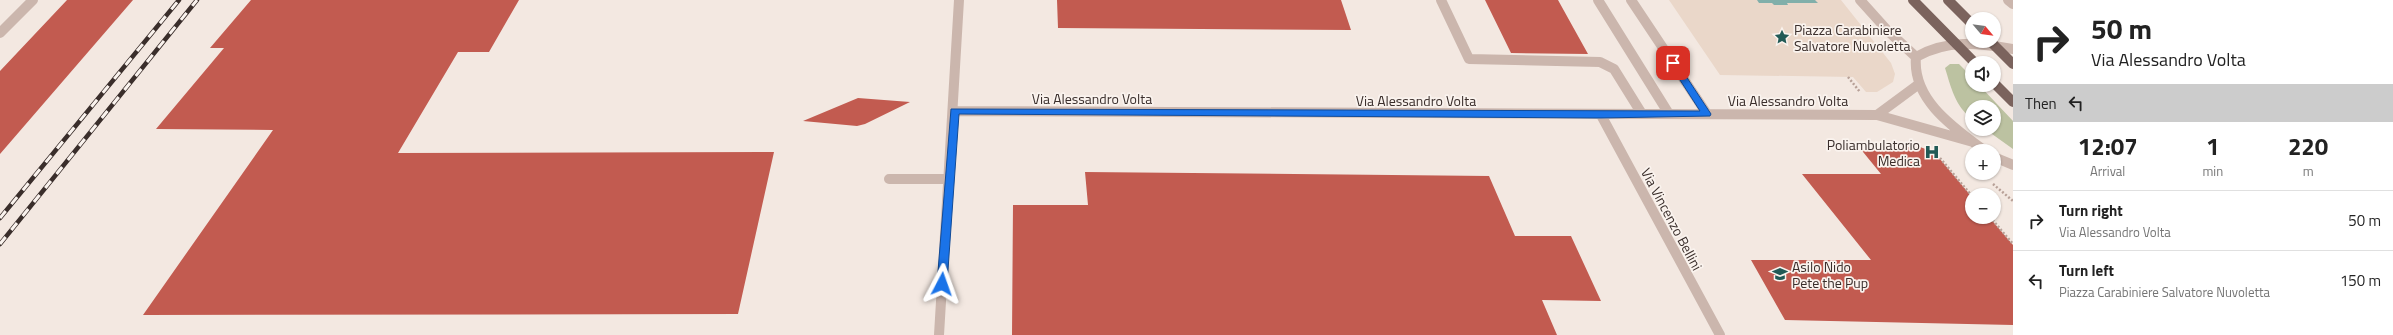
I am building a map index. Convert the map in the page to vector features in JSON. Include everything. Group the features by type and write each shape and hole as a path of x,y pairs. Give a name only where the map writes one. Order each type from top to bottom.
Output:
{"main road":[{"path":"1913,0 1968,56"},
{"path":"1948,0 1965,17"},
{"path":"1997,48 2013,64"},
{"path":"2001,90 2013,102"}],"street":[{"path":"0,33 33,0"},
{"path":"939,335 954,111 959,0"},
{"path":"1441,0 1469,59 1582,60 1600,62 1614,69 1642,114"},
{"path":"1598,0 1669,114"},
{"path":"1631,0 1707,114"},
{"path":"1860,0 1888,31 1916,57"},
{"path":"2008,0 2013,4"},
{"path":"1916,57 1937,46 1965,44"},
{"path":"2001,46 2013,49"},
{"path":"1916,57 1915,71 1919,84 1927,99 1943,116 1976,144"},
{"path":"1877,114 1919,84"},
{"name":"Via Alessandro Volta","path":"954,111 1601,115 1877,114 1973,142"},
{"name":"Via Vincenzo Bellini","path":"1601,115 1720,335"},
{"path":"2001,160 2013,165"},
{"path":"889,179 949,179"}],"path":[{"path":"1938,155 1965,188"},
{"path":"1991,182 2013,201"},
{"path":"1996,224 2013,244"}],"green space":[{"path":"1950,64 1959,64 1965,70 1965,92 1986,92 1993,100 1965,100 1965,113 1954,96 1945,68"},
{"path":"2001,108 2013,121 2013,149 1995,136 2001,136"}],"shaded area":[{"name":"Piazza Carabiniere Salvatore Nuvoletta","path":"1669,0 1841,0 1891,63 1895,74 1893,82 1877,92 1866,92 1853,77 1720,75"}],"water":[{"path":"1757,0 1815,0 1818,3 1787,3 1788,5 1774,5 1772,3 1759,3"}],"building":[{"path":"67,0 133,0 0,154 0,71"},
{"path":"251,0 519,0 489,52 458,52 398,153 774,152 738,314 143,315 273,130 156,129 224,48 210,48"},
{"path":"1057,0 1341,0 1351,30 1058,28"},
{"path":"1485,0 1558,0 1588,54 1511,53"},
{"path":"858,98 910,102 865,124 857,126 803,121"},
{"path":"1859,147 1920,147 1934,152 1965,189 1965,224 1995,224 2013,245 2013,325 1785,320 1751,260 1871,260 1802,174 1881,174"},
{"path":"1085,172 1489,176 1515,236 1571,236 1601,301 1542,300 1557,335 1012,335 1013,205 1088,205"}],"railway":[{"path":"0,218 179,0"},
{"path":"0,244 197,0"}],"place":[{"name":"Piazza Carabiniere Salvatore Nuvoletta","path":"1782,37"},
{"name":"Poliambulatorio Medica","path":"1932,152"},
{"name":"Asilo Nido Pete the Pup","path":"1780,274"}],"route":[{"path":"942,284 949,161 954,111 1601,115 1707,114 1673,63"}]}
